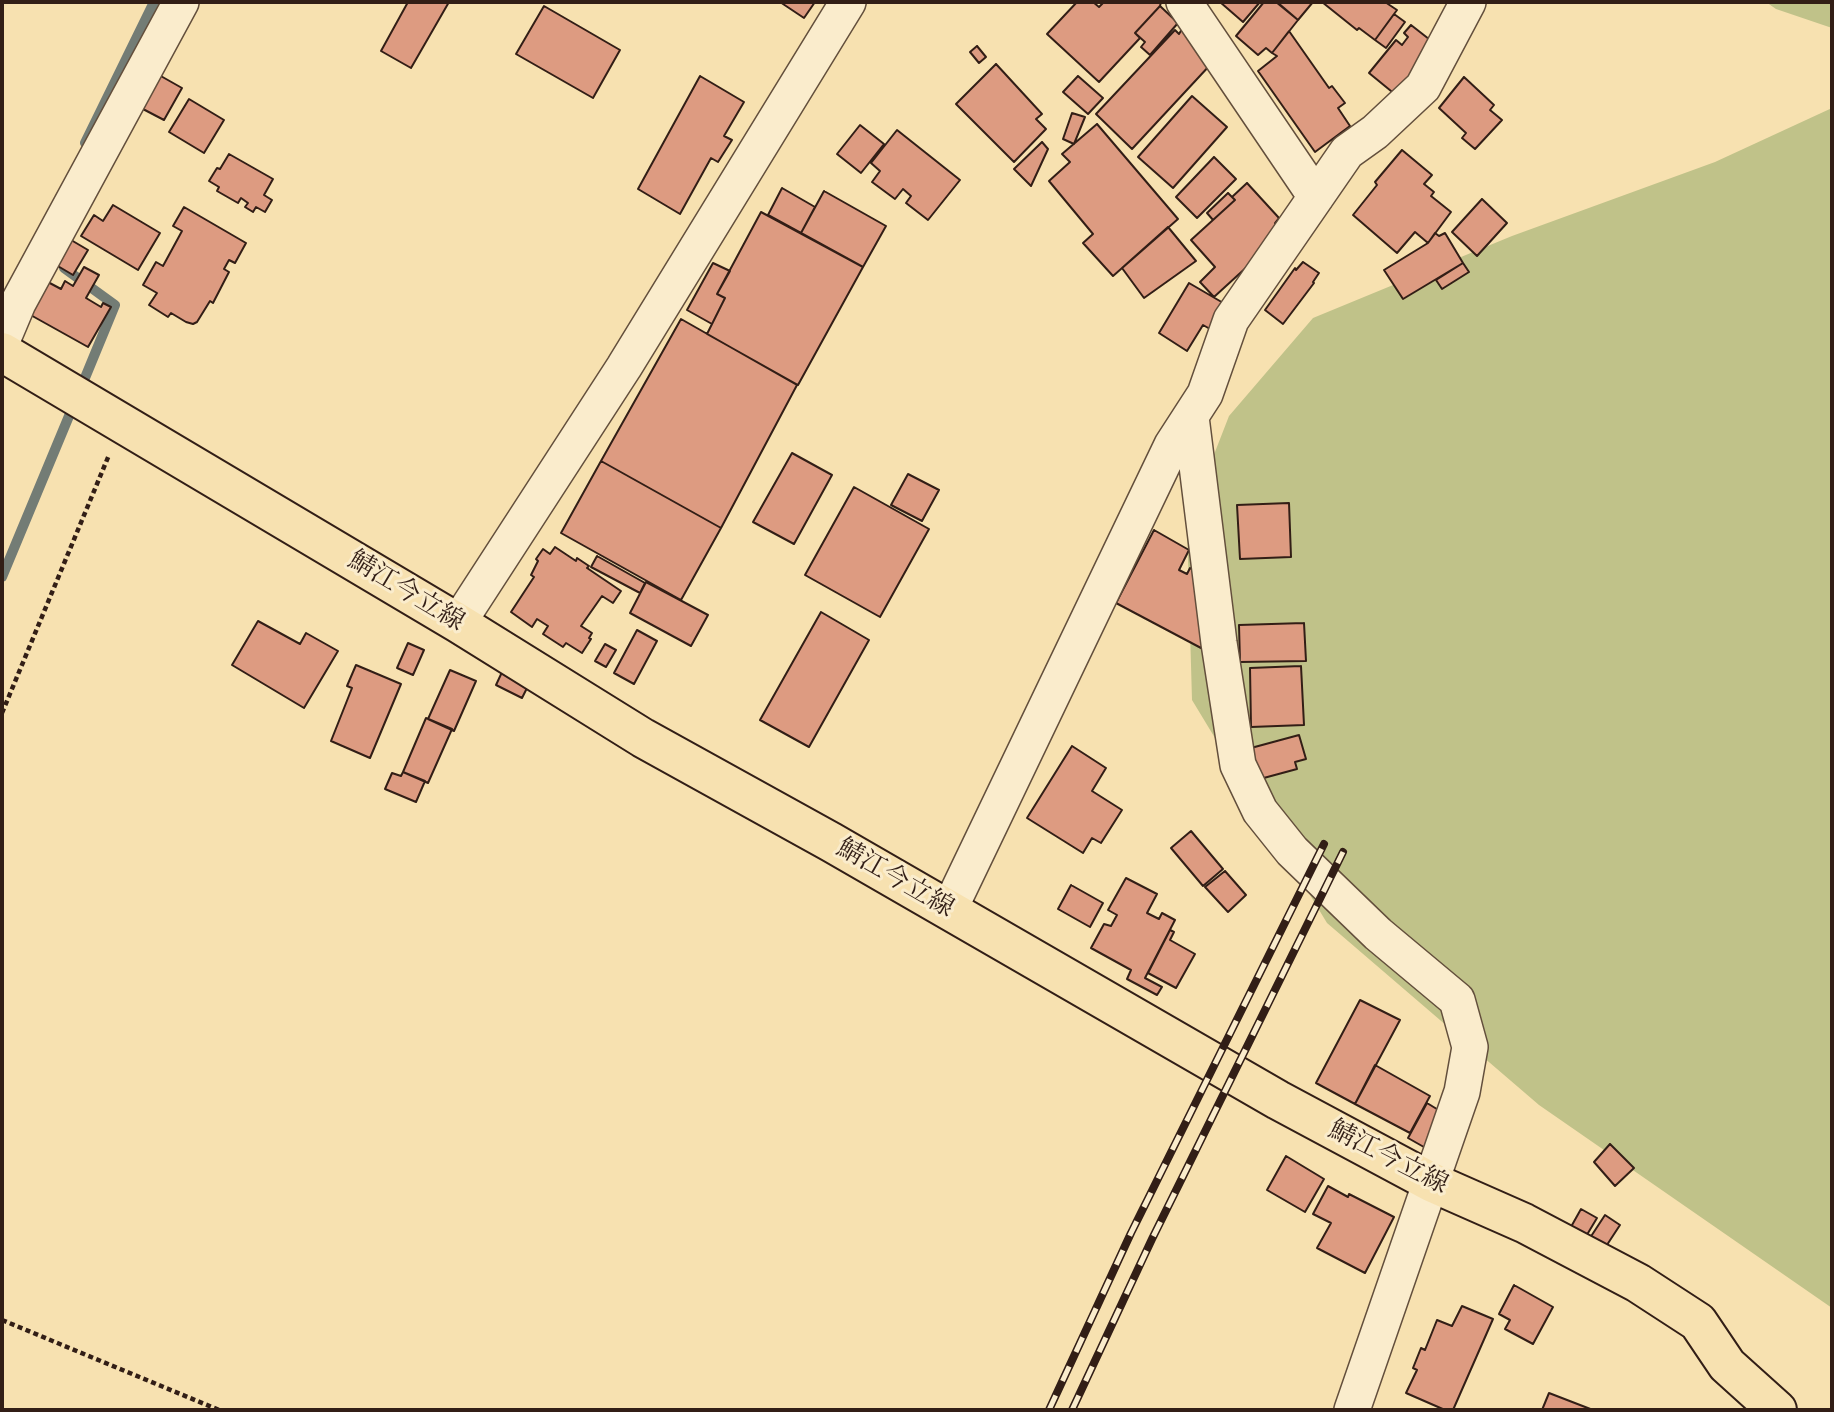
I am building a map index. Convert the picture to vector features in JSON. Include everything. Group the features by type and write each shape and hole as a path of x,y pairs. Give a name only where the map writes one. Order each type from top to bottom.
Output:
{"main road":[{"name":"鯖江今立線","path":"2,352 458,623 643,738 949,910 1278,1100 1431,1182 1536,1229 1638,1283 1698,1322 1727,1365 1777,1410"}],"street":[{"path":"2,341 18,303 181,2"},
{"path":"458,623 624,367 848,2"},
{"path":"1184,2 1316,197"},
{"path":"949,910 1172,445 1205,394 1231,320 1347,152 1374,132 1423,87 1468,2"},
{"path":"1191,417 1219,643 1238,765 1260,811 1292,851 1378,934 1457,1000 1470,1047 1462,1092 1352,1410"}],"path":[{"path":"2,713 122,424"},
{"path":"2,1320 219,1410"}],"green space":[{"path":"1766,2 1832,2 1832,28 1776,9"},
{"path":"1832,108 1832,1308 1539,1105 1327,923 1192,700 1187,524 1229,416 1313,318 1512,236 1715,162"}],"building":[{"path":"408,2 449,2 411,68 381,51"},
{"path":"780,2 815,2 804,18"},
{"path":"1077,2 1093,2 1099,7 1104,2 1161,2 1135,33 1140,38 1099,82 1047,34"},
{"path":"1220,2 1260,2 1243,22"},
{"path":"1264,2 1276,2 1298,20 1272,53 1266,48 1258,55 1236,36"},
{"path":"1277,2 1313,2 1298,20"},
{"path":"1322,2 1385,2 1397,10 1375,40 1359,28 1357,30"},
{"path":"544,6 620,50 593,98 516,54"},
{"path":"1160,6 1178,23 1150,55 1141,47 1145,42 1135,33"},
{"path":"1394,14 1405,22 1386,48 1375,40"},
{"path":"1411,25 1434,43 1402,100 1369,73 1396,40 1402,45 1408,37 1404,33"},
{"path":"1182,29 1211,64 1132,149 1096,114 1175,30 1179,34"},
{"path":"1289,31 1329,88 1332,86 1345,103 1338,108 1350,126 1315,152 1258,71 1277,56 1272,53"},
{"path":"977,46 986,57 979,63 970,52"},
{"path":"996,64 1042,114 1036,119 1046,129 1014,162 956,104"},
{"path":"159,75 182,88 164,120 141,108"},
{"path":"700,76 744,102 724,136 732,140 718,162 711,158 680,214 638,189"},
{"path":"1078,76 1103,98 1088,114 1063,92"},
{"path":"1464,77 1494,105 1490,110 1502,120 1475,149 1462,138 1466,133 1439,108"},
{"path":"1192,96 1227,127 1173,188 1138,157"},
{"path":"189,99 224,120 204,153 169,132"},
{"path":"1072,113 1085,117 1074,144 1063,139"},
{"path":"1097,124 1178,219 1113,276 1083,243 1093,234 1049,181 1070,162 1062,154"},
{"path":"860,125 884,144 861,173 837,154"},
{"path":"897,130 960,180 928,220 906,203 911,196 903,189 895,199 872,182 880,171 871,163"},
{"path":"1042,142 1048,149 1031,186 1014,169"},
{"path":"1402,150 1432,175 1424,184 1434,192 1431,196 1451,212 1428,243 1415,232 1397,253 1353,215 1377,185 1375,182"},
{"path":"229,154 273,179 264,195 272,200 265,212 256,207 253,212 245,207 248,203 241,198 238,203 217,191 219,187 209,181"},
{"path":"1214,157 1236,179 1197,218 1176,197"},
{"path":"1247,183 1279,218 1275,223 1284,233 1214,297 1200,282 1215,267 1191,240 1235,200 1232,197"},
{"path":"782,188 815,207 801,233 768,215"},
{"path":"824,191 886,226 863,267 801,233"},
{"path":"1228,193 1235,200 1213,220 1207,213"},
{"path":"1482,199 1507,223 1477,256 1452,232"},
{"path":"113,205 160,233 138,270 81,236 94,215 103,221"},
{"path":"184,207 246,243 235,263 229,260 224,269 229,272 213,303 210,301 193,324 171,313 168,317 149,305 157,293 143,285 156,262 163,266 182,231 173,226"},
{"path":"761,212 863,267 798,385 707,334 725,298 717,294"},
{"path":"1168,227 1196,261 1144,298 1122,268"},
{"path":"1435,233 1439,236 1445,233 1463,263 1403,299 1384,270 1428,243"},
{"path":"66,237 88,250 73,275 51,262"},
{"path":"1303,262 1319,273 1283,324 1265,310 1295,268 1296,270"},
{"path":"713,263 730,271 717,294 725,298 712,324 687,310"},
{"path":"1463,263 1469,272 1442,289 1436,280"},
{"path":"84,267 99,275 86,298 101,307 103,303 111,307 88,347 27,313 46,281 61,289 65,281 73,286"},
{"path":"1189,283 1225,304 1210,329 1203,325 1187,351 1159,333"},
{"path":"681,319 797,385 721,528 601,461"},
{"path":"792,453 832,475 794,544 753,522"},
{"path":"601,461 721,528 681,600 561,533"},
{"path":"908,474 939,490 922,521 891,505"},
{"path":"854,487 929,529 880,617 805,575"},
{"path":"1289,503 1291,557 1240,559 1237,505"},
{"path":"1154,530 1189,550 1179,570 1187,574 1190,568 1210,581 1213,625 1201,648 1116,603"},
{"path":"555,547 589,566 587,568 621,591 613,603 602,596 581,626 592,633 582,653 566,643 563,647 543,634 548,626 537,619 532,627 511,612 534,577 531,575 538,561 536,559 543,549 550,554"},
{"path":"597,556 645,583 640,593 591,567"},
{"path":"646,582 708,615 691,646 630,613"},
{"path":"821,612 869,640 809,747 760,720"},
{"path":"258,621 300,644 306,633 338,651 304,708 232,665"},
{"path":"1304,623 1306,661 1240,662 1239,625"},
{"path":"637,630 657,641 634,684 614,673"},
{"path":"408,643 424,650 413,675 397,668"},
{"path":"605,644 616,650 606,667 595,661"},
{"path":"356,665 401,684 370,758 331,741 352,688 347,686"},
{"path":"1301,666 1304,725 1251,727 1250,668"},
{"path":"450,670 476,681 454,731 428,719"},
{"path":"503,670 530,682 522,698 496,685"},
{"path":"426,718 452,729 428,783 403,772"},
{"path":"1299,735 1306,759 1295,762 1297,769 1260,779 1251,748"},
{"path":"1072,746 1106,768 1092,791 1122,810 1101,843 1092,838 1083,853 1027,818"},
{"path":"403,772 425,781 416,802 385,789 392,773 401,776"},
{"path":"1191,831 1223,869 1203,886 1171,848"},
{"path":"1225,871 1246,895 1228,912 1205,887"},
{"path":"1126,878 1157,894 1147,913 1159,919 1162,913 1175,920 1145,978 1162,987 1157,995 1127,979 1131,970 1091,948 1104,924 1111,926 1117,915 1108,910"},
{"path":"1071,885 1103,903 1090,927 1058,909"},
{"path":"1170,930 1174,932 1170,940 1195,954 1176,988 1148,973"},
{"path":"1360,1000 1400,1020 1355,1104 1316,1083"},
{"path":"1375,1065 1430,1096 1410,1133 1355,1104"},
{"path":"1427,1103 1463,1125 1445,1159 1408,1138"},
{"path":"1610,1144 1634,1168 1615,1186 1594,1162"},
{"path":"1286,1156 1324,1179 1305,1212 1267,1190"},
{"path":"1328,1186 1394,1217 1365,1273 1317,1248 1331,1223 1313,1214"},
{"path":"1581,1209 1597,1218 1582,1243 1567,1234"},
{"path":"1605,1215 1620,1225 1601,1254 1586,1244"},
{"path":"1514,1285 1553,1307 1533,1344 1505,1329 1510,1320 1499,1314"},
{"path":"1462,1306 1493,1319 1453,1410 1445,1410 1406,1393 1417,1370 1413,1368 1421,1348 1425,1350 1437,1320 1452,1326"},
{"path":"1549,1393 1593,1410 1542,1410"}],"waterway":[{"path":"85,143 154,2"},
{"path":"64,268 115,305 80,390"},
{"path":"2,577 74,404"}],"railway":[{"path":"1049,1410 1131,1233 1324,844"},
{"path":"1072,1410 1152,1239 1343,852"}]}
